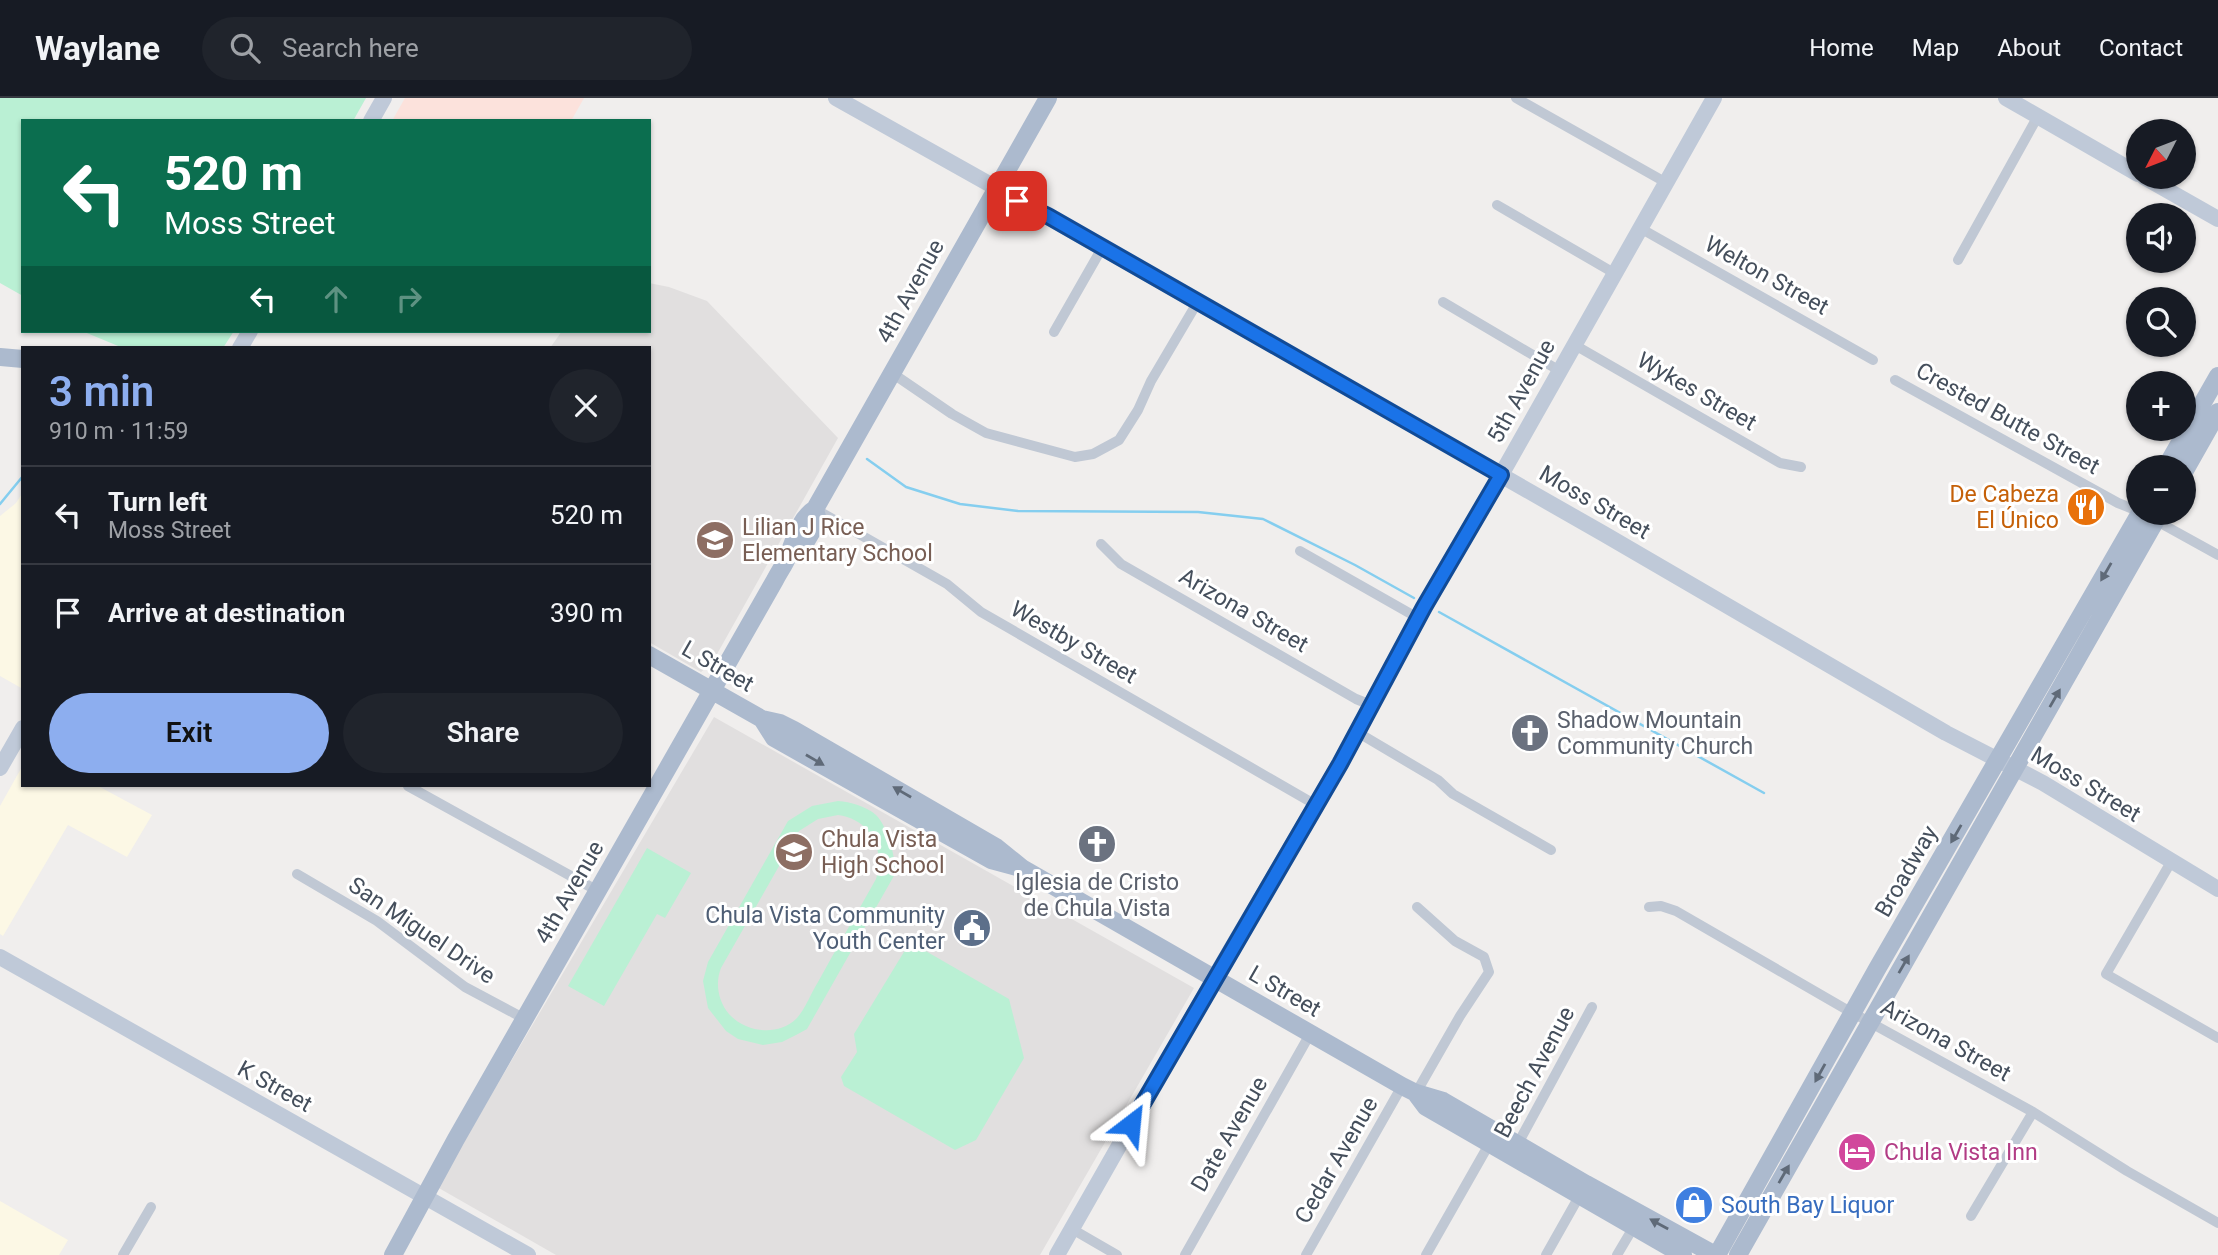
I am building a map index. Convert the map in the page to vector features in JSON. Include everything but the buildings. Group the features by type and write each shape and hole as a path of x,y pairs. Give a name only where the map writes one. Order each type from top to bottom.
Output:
{"main road":[{"name":"4th Avenue","path":"651,784 712,690 789,555 802,550 818,521 815,509 1048,98"},
{"path":"0,357 21,359"},
{"path":"2173,455 2218,376"},
{"path":"2194,455 2218,412"},
{"name":"Broadway","path":"1738,1255 1870,1023 2007,764 2141,525"},
{"name":"L Street","path":"651,656 762,719 780,723 996,847 1022,868 1409,1089 1426,1107 1493,1137 1583,1190 1716,1255"},
{"name":"Broadway","path":"1716,1255 1877,969 2007,764"},
{"name":"4th Avenue","path":"393,1255 598,891 647,790"},
{"name":"L Street","path":"1583,1190 1633,1228 1683,1255"}],"street":[{"path":"372,119 384,98"},
{"name":"Moss Street","path":"836,98 1765,626 1842,674 1970,747 2007,764 2095,814 2218,889"},
{"path":"1516,98 1665,182"},
{"name":"5th Avenue","path":"1057,1255 1214,978 1316,805 1418,618 1713,98"},
{"path":"2006,98 2126,167"},
{"path":"1958,260 2038,116"},
{"path":"2165,189 2218,219"},
{"path":"1497,205 1614,273"},
{"name":"Welton Street","path":"1640,228 1872,360"},
{"path":"1054,332 1102,247"},
{"path":"1443,302 1560,371"},
{"path":"892,373 952,414 986,433 1075,457 1093,454 1119,440 1198,303"},
{"name":"Wykes Street","path":"1573,344 1780,463 1801,467"},
{"name":"Crested Butte Street","path":"1895,380 2126,506"},
{"name":"Westby Street","path":"815,509 947,583 982,612 1316,805"},
{"name":"Crested Butte Street","path":"2166,525 2218,555"},
{"name":"Arizona Street","path":"1101,544 1121,564 1347,694 1371,705"},
{"path":"1300,551 1418,618"},
{"path":"0,768 21,731"},
{"path":"1357,732 1438,780 1453,794 1551,850"},
{"path":"410,787 598,891"},
{"path":"2171,862 2106,974 2218,1038"},
{"name":"San Miguel Drive","path":"297,874 377,921 465,987 525,1019"},
{"name":"Arizona Street","path":"1649,907 1661,906 1676,911 1870,1023 2033,1112 2127,1171 2218,1223"},
{"name":"Cedar Avenue","path":"1306,1255 1409,1089 1489,972 1484,957 1455,941 1417,907"},
{"name":"K Street","path":"0,957 528,1255"},
{"name":"Beech Avenue","path":"1515,1149 1592,1007"},
{"name":"Date Avenue","path":"1185,1255 1310,1034"},
{"path":"1972,1216 2033,1112"},
{"name":"Beech Avenue","path":"1426,1255 1493,1137"},
{"path":"1546,1255 1583,1190"},
{"path":"123,1255 151,1207"},
{"path":"1617,1255 1633,1228"},
{"path":"1072,1229 1117,1255"}],"shaded area":[{"path":"405,98 584,98 572,119 393,119"},
{"name":"Lilian J Rice Elementary School","path":"651,283 669,287 707,301 838,438 712,663 701,672 651,643 651,346 551,346 561,333 651,333"},
{"path":"21,495 21,688 0,676 0,516"},
{"name":"Chula Vista High School","path":"714,717 1194,988 1040,1255 556,1255 437,1187"},
{"path":"21,769 21,787 100,787 152,815 127,857 68,825 3,936 0,934 0,806"},
{"path":"0,1201 68,1240 59,1255 0,1255"}],"green space":[{"path":"0,98 366,98 354,119 21,119 21,295 0,283"},
{"path":"87,333 233,333 224,346 118,346"},
{"path":"838,801 853,803 876,815 890,843 895,874 807,1029 782,1042 763,1045 738,1039 726,1031 708,1008 703,981 708,962 788,821 812,806","holes":["838,815 867,829 877,847 879,868 876,879 796,1019 788,1025 771,1030 744,1025 729,1014 722,1003 718,986 721,968 799,831 818,819"]},
{"path":"647,848 691,873 665,918 657,914 604,1006 568,986"},
{"path":"910,942 1009,999 1024,1058 976,1140 955,1150 844,1086 841,1077 857,1052 854,1034"}],"waterway":[{"path":"867,459 906,487 960,504 1018,511 1198,512 1263,519 1414,598"},
{"path":"0,504 21,478"},
{"path":"1439,612 1764,793"}],"place":[{"name":"De Cabeza El Único","path":"2086,507"},
{"name":"Lilian J Rice Elementary School","path":"715,540"},
{"name":"Shadow Mountain Community Church","path":"1530,733"},
{"name":"Iglesia de Cristo de Chula Vista","path":"1097,844"},
{"name":"Chula Vista High School","path":"794,852"},
{"name":"Chula Vista Community Youth Center","path":"972,928"},
{"name":"Chula Vista Inn","path":"1857,1152"},
{"name":"South Bay Liquor","path":"1694,1205"}],"route":[{"path":"1017,201 1048,216 1501,475 1424,607 1340,764 1131,1124"}]}
